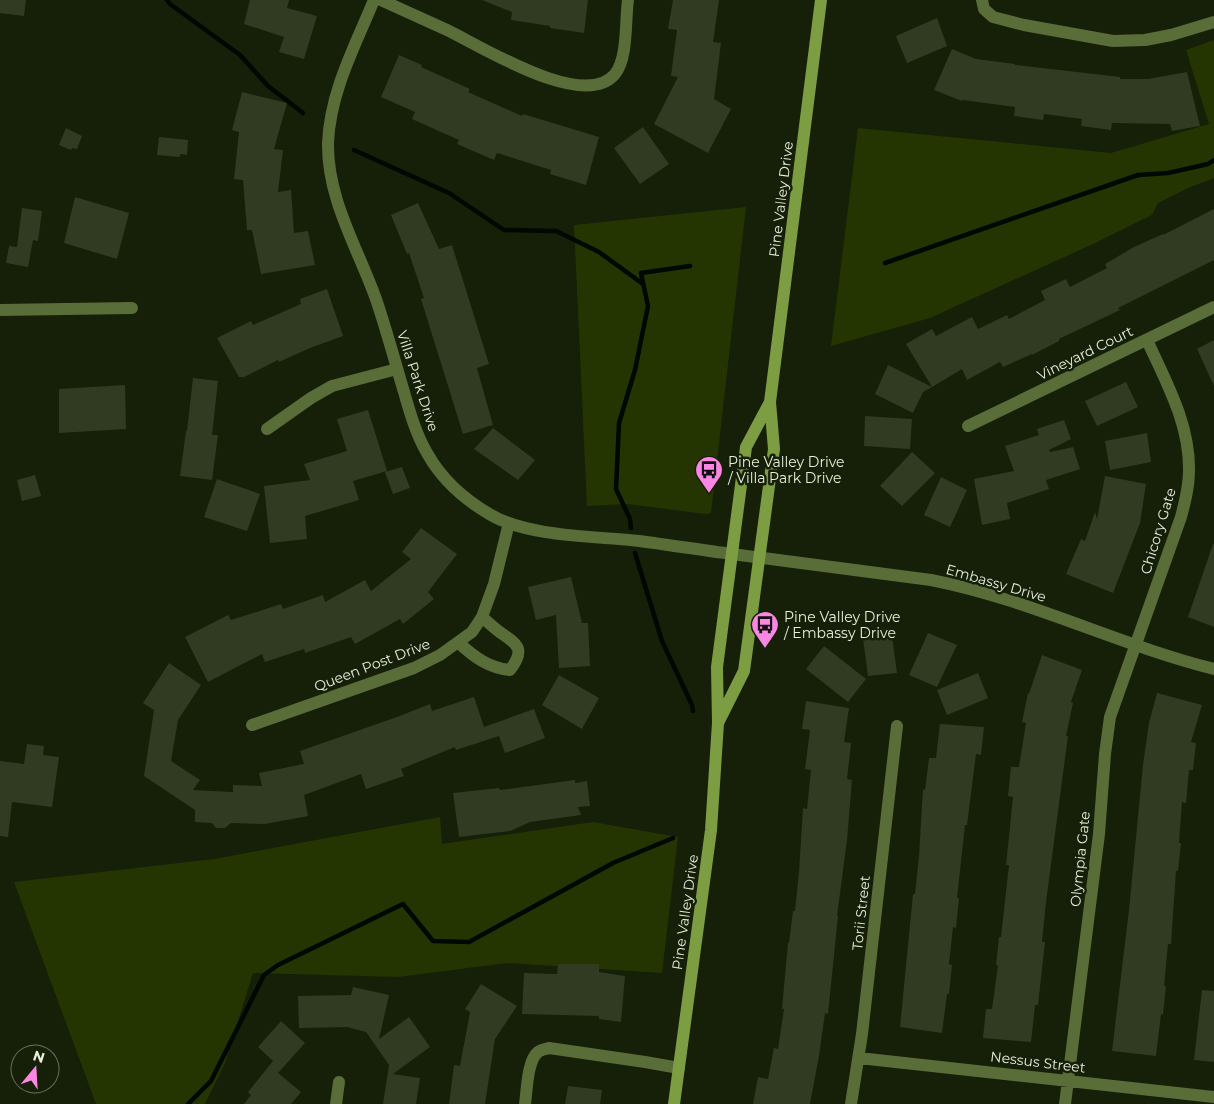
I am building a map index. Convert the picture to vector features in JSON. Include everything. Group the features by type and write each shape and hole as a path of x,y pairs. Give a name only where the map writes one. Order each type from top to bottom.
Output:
{"main road":[{"name":"Pine Valley Drive","path":"718,723 744,671 774,449 770,402 821,0"},
{"name":"Pine Valley Drive","path":"674,1104 711,830 718,723 717,666 746,447 770,402"}],"street":[{"name":"Villa Park Drive","path":"374,0 336,95 329,129 332,182 337,202 377,302 418,435 426,453 451,485 475,505 509,523 555,533 638,541 732,554"},
{"path":"381,0 545,78 569,84 590,86 614,75 622,62 628,0"},
{"path":"982,0 984,9 994,17 1024,25 1113,41 1145,40 1214,22"},
{"name":"Vineyard Court","path":"968,426 1214,307"},
{"path":"0,310 132,308"},
{"name":"Chicory Gate","path":"1135,645 1181,517 1189,471 1187,440 1183,423 1147,340"},
{"path":"267,429 311,398 332,386 397,369"},
{"name":"Queen Post Drive","path":"252,725 414,668 440,655 472,632 482,617 494,584 509,523"},
{"name":"Embassy Drive","path":"732,554 931,580 959,586 1038,610 1164,655 1214,669"},
{"path":"459,642 478,659 501,669 510,670 519,658 519,651 515,642 499,632 482,617"},
{"name":"Olympia Gate","path":"1065,1104 1099,834 1105,754 1110,717 1135,645"},
{"name":"Torii Street","path":"851,1104 859,1058 897,726"},
{"path":"525,1104 529,1070 534,1057 538,1052 549,1048 679,1068"},
{"name":"Nessus Street","path":"859,1058 1214,1097"},
{"path":"336,1104 339,1082"}],"green space":[{"path":"1214,40 1214,178 1158,203 1152,215 1091,245 930,318 831,346 858,128 1111,153 1209,124 1186,50"},
{"path":"746,207 711,513 705,514 627,504 587,506 574,225"},
{"path":"440,817 442,844 593,822 678,837 662,973 507,963 398,977 253,973 225,1063 205,1104 96,1104 14,882 214,859"}],"building":[{"path":"0,0 26,0 24,16 0,13"},
{"path":"250,0 289,0 287,8 317,16 304,59 279,52 284,37 244,24"},
{"path":"482,0 588,0 584,33 511,20 512,12"},
{"path":"673,0 719,0 713,42 721,43 714,99 731,109 708,153 654,124 678,77 671,76 677,30 668,29"},
{"path":"937,18 947,46 907,63 896,36"},
{"path":"952,49 976,59 1120,77 1120,79 1148,79 1187,72 1200,126 1172,131 1170,124 1112,123 1111,130 1081,126 1082,119 1044,114 1043,120 1014,116 1015,107 962,101 934,90"},
{"path":"399,55 470,89 468,92 522,116 523,114 599,137 586,185 550,174 551,170 497,153 494,160 457,144 459,140 412,119 415,112 381,97"},
{"path":"242,92 287,103 274,149 283,150 278,192 291,190 294,233 308,231 315,265 261,274 252,230 247,230 243,180 234,179 239,132 232,130"},
{"path":"643,127 669,164 640,184 614,148"},
{"path":"66,128 82,136 77,149 72,148 71,150 59,145"},
{"path":"159,137 188,140 187,155 180,154 180,157 157,155"},
{"path":"75,197 129,213 117,259 64,243"},
{"path":"418,203 439,249 452,245 489,364 477,368 493,425 463,434 421,299 424,298 409,253 407,254 391,215"},
{"path":"22,208 42,211 38,241 33,240 28,267 6,263 9,246 17,247"},
{"path":"1214,209 1214,260 1118,308 1120,310 1059,339 1059,341 1032,355 1003,367 1000,362 967,380 962,369 932,387 906,344 932,329 936,336 972,317 978,329 1007,315 1009,319 1045,300 1041,291 1066,279 1070,287 1107,268 1105,264 1134,247 1163,235"},
{"path":"327,289 343,336 279,362 278,360 244,377 239,377 217,338 251,321 253,325 301,304 300,299"},
{"path":"1214,340 1214,386 1197,349"},
{"path":"888,365 932,387 923,392 913,413 875,394"},
{"path":"193,378 218,381 212,435 218,435 212,480 180,476"},
{"path":"1126,382 1138,407 1097,426 1085,401"},
{"path":"125,385 126,429 59,433 59,389"},
{"path":"368,410 387,471 353,481 359,500 305,516 307,539 270,543 264,486 310,480 304,464 347,451 337,419"},
{"path":"865,416 912,419 910,449 864,446"},
{"path":"1064,420 1071,439 1049,450 1050,452 1073,447 1080,469 1046,480 1049,489 1007,503 1010,519 982,525 974,479 1014,471 1005,446 1039,435 1037,429"},
{"path":"493,428 535,460 518,480 474,449"},
{"path":"1147,433 1151,462 1110,470 1105,441"},
{"path":"912,452 935,473 902,506 880,486"},
{"path":"402,467 410,488 393,494 385,472"},
{"path":"35,475 41,496 22,501 17,480"},
{"path":"1105,476 1146,484 1140,523 1113,593 1066,574 1081,539 1085,541 1095,512 1097,519"},
{"path":"941,477 967,490 950,527 924,515"},
{"path":"217,479 260,494 247,531 204,517"},
{"path":"421,528 457,554 428,592 434,599 403,624 400,619 355,644 351,637 305,653 304,649 265,662 262,654 208,682 185,637 228,615 231,620 281,604 283,609 323,595 325,602 365,580 371,591 411,559 402,552"},
{"path":"1214,544 1214,627 1188,617"},
{"path":"571,577 582,623 588,623 590,666 559,668 556,615 536,620 528,587"},
{"path":"891,628 897,673 868,676 862,631"},
{"path":"928,633 957,645 937,687 909,675"},
{"path":"824,646 866,679 848,702 806,669"},
{"path":"1042,655 1082,670 1071,702 1073,703 1066,736 1068,736 1046,902 1042,942 1045,942 1038,1005 1035,1005 1031,1042 983,1038 986,1009 992,1009 1009,865 1006,865 1013,797 1008,796 1011,767 1019,767 1026,723 1022,722 1028,693"},
{"path":"169,663 201,685 178,720 171,761 200,780 193,790 233,792 233,785 262,786 259,773 304,764 300,751 430,704 432,711 474,697 484,727 534,709 545,738 505,753 499,736 456,750 455,747 401,769 404,776 366,789 361,774 304,795 308,816 265,824 231,823 225,828 216,828 212,823 195,822 195,810 144,776 154,710 143,703"},
{"path":"978,673 988,698 947,715 937,690"},
{"path":"559,675 599,698 582,729 542,705"},
{"path":"1157,693 1202,705 1191,742 1196,743 1193,770 1189,770 1186,803 1182,802 1179,843 1181,843 1178,871 1176,871 1171,944 1168,944 1163,1015 1161,1014 1156,1056 1112,1051 1129,910 1143,765 1149,723"},
{"path":"806,701 849,708 844,742 851,743 847,779 852,780 828,1014 825,1013 810,1104 753,1104 758,1077 768,1079 774,1048 778,1049 784,1009 782,1009 788,943 793,911 795,911 803,808 807,809 811,770 805,769 810,730 802,729"},
{"path":"940,724 984,727 981,755 976,754 967,825 965,825 957,898 959,898 956,928 953,927 949,964 952,965 949,994 947,994 942,1033 900,1027 913,894 915,894 919,856 923,789 925,790 929,758 936,758"},
{"path":"27,744 44,746 43,755 59,757 52,807 12,802 8,837 0,836 0,761 24,764"},
{"path":"575,780 575,783 587,781 590,806 578,807 581,815 530,822 510,831 459,837 453,793 499,788 500,790"},
{"path":"558,964 599,964 599,972 625,976 621,1022 599,1019 599,1016 522,1014 524,973 557,974"},
{"path":"481,984 517,1006 495,1039 485,1104 449,1104 454,1065 460,1066 470,1012 465,1009"},
{"path":"353,987 389,995 379,1039 409,1017 430,1047 393,1074 420,1078 416,1104 383,1104 389,1065 366,1032 347,1027 299,1028 298,996 351,995"},
{"path":"1202,990 1214,991 1214,1062 1194,1060"},
{"path":"281,1021 305,1043 278,1073 301,1092 291,1104 244,1104 251,1095 248,1092 273,1061 258,1047"},
{"path":"568,1086 602,1090 600,1104 565,1104"}],"waterway":[{"path":"167,0 240,55 268,86 303,113"},
{"path":"354,150 449,193 504,230 556,231 599,252 643,284"},
{"path":"885,263 1138,175 1168,173 1208,164 1214,160"},
{"path":"631,528 630,519 616,489 619,423 635,370 648,306 641,273 690,266"},
{"path":"635,553 662,641 692,705 693,711"},
{"path":"188,1104 211,1081 264,975 278,965 403,904 433,941 469,942 613,863 673,838"}],"place":[{"name":"Pine Valley Drive / Villa Park Drive","path":"709,494"},
{"name":"Pine Valley Drive / Embassy Drive","path":"765,649"}]}
